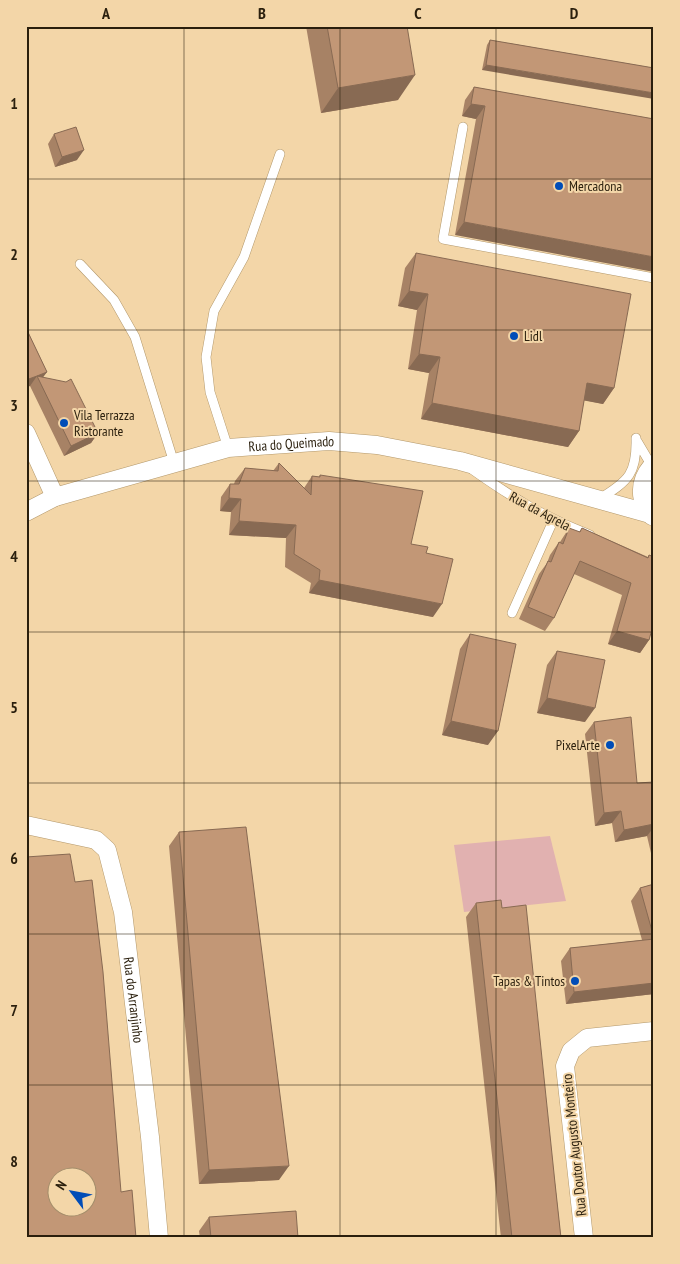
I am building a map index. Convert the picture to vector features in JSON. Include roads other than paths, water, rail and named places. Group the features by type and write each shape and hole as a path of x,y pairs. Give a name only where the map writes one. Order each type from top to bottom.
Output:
{"main road":[{"path":"651,507 648,478 654,469"}],"street":[{"path":"26,433 55,497"},
{"name":"Rua do Queimado","path":"26,512 55,497 228,448 328,441 377,445 460,461 598,500 651,507"},
{"name":"Rua do Arranjinho","path":"26,826 96,840 107,850 123,912 150,1137 159,1238"},
{"name":"Rua Doutor Augusto Monteiro","path":"584,1238 565,1066 571,1051 587,1038 654,1032"}],"lane":[{"path":"463,126 443,239 654,278"},
{"path":"228,448 210,392 206,357 214,312 244,256 280,154"},
{"path":"80,264 114,300 135,337 174,463"},
{"path":"598,500 619,487 630,477 635,464 636,438 654,469"},
{"name":"Rua da Agrela","path":"460,461 510,496 553,521 599,538"},
{"path":"512,613 553,521"}],"place":[{"name":"Mercadona","path":"559,186"},
{"name":"Lidl","path":"514,336"},
{"name":"Vila Terrazza Ristorante","path":"64,423"},
{"name":"PixelArte","path":"610,745"},
{"name":"Tapas & Tintos","path":"575,981"}]}
